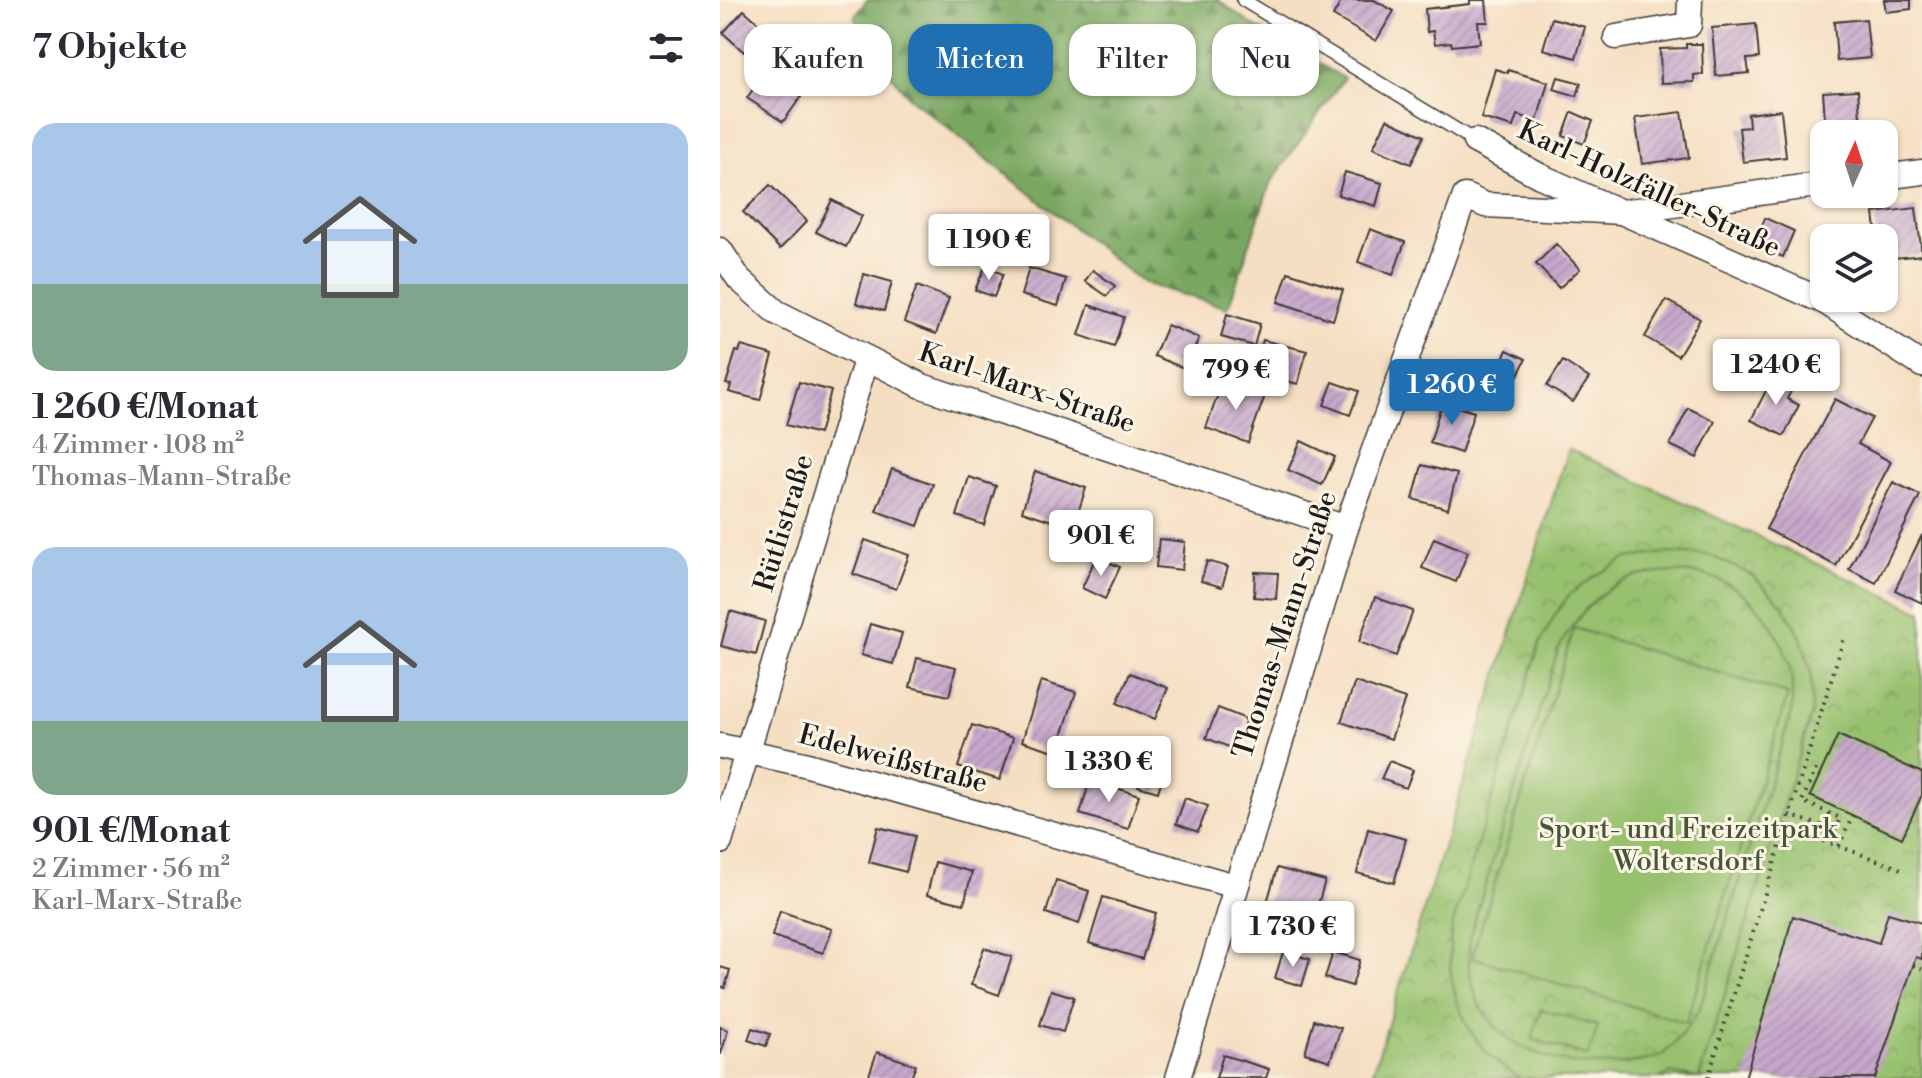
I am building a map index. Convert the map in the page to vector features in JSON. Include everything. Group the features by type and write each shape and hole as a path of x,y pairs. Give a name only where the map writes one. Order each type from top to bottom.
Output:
{"street":[{"path":"1616,37 1689,25 1690,0"},
{"name":"Karl-Holzfäller-Straße","path":"1475,141 1540,176 1825,302 1922,365"},
{"path":"1898,175 1922,172"},
{"path":"1623,212 1810,186"},
{"name":"Thomas-Mann-Straße","path":"1178,1078 1346,528 1465,196 1485,205 1623,212"},
{"name":"Karl-Marx-Straße","path":"720,250 739,279 776,312 922,386 1346,528"},
{"name":"Rütlistraße","path":"720,842 866,360"},
{"name":"Edelweißstraße","path":"720,746 804,764 1235,886"}],"lane":[{"path":"1243,0 1475,141"}],"path":[{"path":"1708,1078 1844,638"},
{"path":"1789,815 1835,830 1840,818 1802,801 1817,767"},
{"path":"1839,846 1853,815"},
{"path":"1786,827 1901,869"},
{"path":"1913,966 1922,969"}],"green space":[{"path":"867,0 1218,0 1251,24 1212,24 1212,96 1319,96 1319,63 1344,78 1270,184 1228,308 1143,283 908,96 1053,96 1053,24 908,24 908,96 892,76 892,24 858,24 854,17"},
{"name":"Sport- und Freizeitpark Woltersdorf","path":"1568,449 1922,612 1922,1078 1371,1078"},
{"path":"1665,553 1709,555 1752,575 1783,605 1801,638 1811,673 1812,713 1699,1078 1671,1073 1660,1078 1520,1078 1484,1050 1462,1013 1451,972 1452,927 1540,643 1569,595 1627,558","holes":["1666,572 1699,574 1721,581 1749,599 1761,612 1780,641 1786,657 1792,678 1792,711 1699,1010 1676,1041 1659,1057 1630,1063 1570,1063 1542,1056 1516,1044 1495,1026 1479,1003 1470,974 1471,931 1558,650 1580,616 1599,596 1634,577"]},
{"path":"1574,628 1788,694 1686,1023 1472,957"},
{"path":"1541,1009 1598,1026 1588,1056 1532,1039"}],"building":[{"path":"1342,0 1374,0 1394,11 1376,41 1333,16"},
{"path":"1470,0 1486,0 1488,22 1478,22 1480,43 1435,44 1433,31 1427,32 1425,9 1470,4"},
{"path":"1884,0 1911,0 1911,9 1886,12"},
{"path":"744,10 759,24 744,24 744,52 723,33"},
{"path":"1552,18 1585,27 1576,58 1543,49"},
{"path":"1866,19 1870,58 1837,61 1834,22"},
{"path":"1756,24 1759,58 1747,59 1749,73 1716,76 1712,28"},
{"path":"1686,44 1702,44 1703,74 1694,75 1694,82 1661,83 1660,49 1686,48"},
{"path":"1495,69 1548,82 1537,121 1517,115 1513,127 1481,118"},
{"path":"1558,77 1581,83 1577,96 1554,89"},
{"path":"1858,90 1860,120 1825,120 1823,92"},
{"path":"748,96 802,96 783,122 747,98"},
{"path":"1781,110 1786,157 1743,162 1739,128 1749,127 1748,114"},
{"path":"1572,112 1593,121 1584,144 1563,136"},
{"path":"1682,112 1689,158 1642,164 1635,118"},
{"path":"1387,119 1424,136 1411,164 1373,148"},
{"path":"1345,172 1382,183 1376,206 1338,195"},
{"path":"770,185 807,221 780,249 743,212"},
{"path":"832,200 862,216 846,247 816,232"},
{"path":"1916,208 1922,255 1898,258 1898,224 1875,224 1874,213"},
{"path":"1765,218 1794,231 1783,257 1754,245"},
{"path":"1370,229 1405,242 1393,275 1358,262"},
{"path":"1556,244 1580,269 1559,288 1536,264"},
{"path":"985,267 1003,274 994,297 975,290"},
{"path":"1029,268 1066,279 1058,306 1021,295"},
{"path":"1093,270 1115,286 1107,296 1085,281"},
{"path":"1288,272 1343,290 1333,320 1278,302"},
{"path":"864,274 892,282 884,311 856,303"},
{"path":"917,286 949,298 936,334 904,322"},
{"path":"1666,300 1700,319 1678,356 1645,337"},
{"path":"1089,305 1124,317 1114,347 1079,335"},
{"path":"1227,314 1260,324 1254,346 1221,337"},
{"path":"1167,325 1199,338 1186,369 1154,356"},
{"path":"1263,340 1307,351 1298,384 1254,372"},
{"path":"741,346 773,355 760,400 729,392 731,385 726,384 736,351 739,352"},
{"path":"1507,350 1526,359 1515,381 1496,372"},
{"path":"1563,361 1589,378 1573,402 1547,386"},
{"path":"1774,375 1794,385 1787,399 1799,405 1784,436 1751,420"},
{"path":"1223,380 1265,395 1248,443 1206,428"},
{"path":"799,382 831,391 819,434 786,425"},
{"path":"1333,382 1359,391 1350,415 1324,405"},
{"path":"1835,399 1872,418 1858,444 1891,462 1836,566 1766,529"},
{"path":"1442,402 1474,412 1461,453 1430,443"},
{"path":"1688,408 1715,421 1697,458 1670,445"},
{"path":"1301,441 1335,457 1322,485 1288,470"},
{"path":"1422,465 1457,474 1448,509 1413,499"},
{"path":"892,469 933,484 918,526 876,511"},
{"path":"1035,471 1086,488 1073,528 1022,511"},
{"path":"969,477 996,486 984,525 957,516"},
{"path":"1893,482 1920,495 1876,583 1849,569"},
{"path":"1922,535 1922,603 1895,590"},
{"path":"1434,538 1468,552 1456,582 1422,568"},
{"path":"1159,539 1185,542 1182,570 1156,567"},
{"path":"865,540 909,555 896,589 853,574"},
{"path":"1096,557 1120,567 1105,599 1082,588"},
{"path":"1207,561 1228,567 1222,587 1201,581"},
{"path":"1255,572 1278,573 1276,599 1254,597"},
{"path":"1375,597 1413,611 1396,656 1359,642"},
{"path":"730,611 765,621 756,655 721,646"},
{"path":"870,624 902,633 893,664 861,655"},
{"path":"917,658 956,667 949,696 910,687"},
{"path":"1130,673 1168,688 1155,719 1117,703"},
{"path":"1041,681 1076,692 1057,752 1022,741"},
{"path":"1355,682 1405,699 1391,739 1341,722"},
{"path":"1218,708 1246,719 1234,749 1206,738"},
{"path":"972,725 1013,738 1000,780 958,767"},
{"path":"1838,735 1922,773 1922,795 1902,838 1810,796"},
{"path":"1150,745 1170,751 1158,792 1138,786"},
{"path":"1389,761 1413,770 1406,788 1381,779"},
{"path":"1090,780 1139,795 1128,829 1080,814"},
{"path":"1185,798 1208,806 1198,832 1176,824"},
{"path":"878,827 915,836 906,872 869,862"},
{"path":"1368,829 1406,839 1394,883 1357,873"},
{"path":"935,862 972,872 964,904 927,895"},
{"path":"1277,868 1325,881 1311,927 1264,913"},
{"path":"1056,880 1089,891 1079,924 1046,913"},
{"path":"1103,897 1156,913 1142,959 1089,943"},
{"path":"780,911 832,929 823,953 772,936"},
{"path":"1888,913 1922,923 1922,959 1916,957 1875,1078 1745,1078 1793,916 1879,943"},
{"path":"984,948 1012,957 999,995 971,985"},
{"path":"1283,952 1310,959 1302,986 1275,978"},
{"path":"1333,952 1360,960 1352,986 1325,978"},
{"path":"720,967 730,970 725,988 720,986"},
{"path":"1051,990 1074,997 1063,1032 1040,1025"},
{"path":"1314,1020 1341,1028 1330,1061 1305,1053"},
{"path":"720,1027 728,1030 721,1054 720,1054"},
{"path":"752,1028 770,1034 766,1046 748,1040"},
{"path":"877,1052 916,1065 911,1078 868,1078"},
{"path":"1223,1055 1269,1069 1266,1078 1216,1078"}]}
